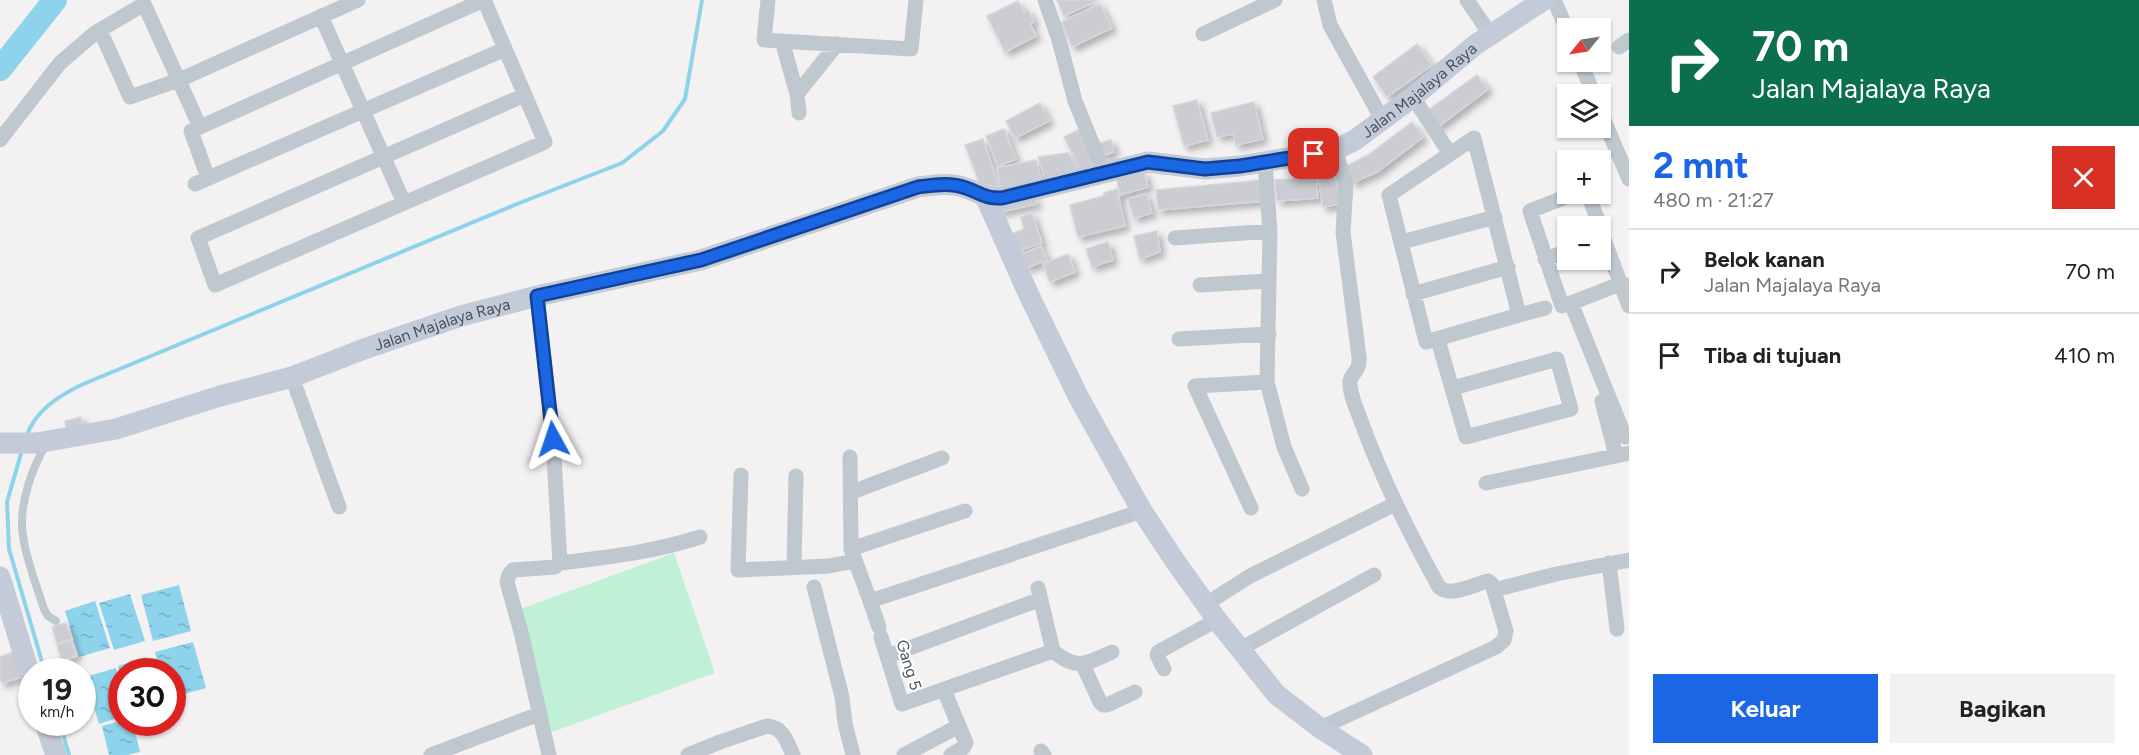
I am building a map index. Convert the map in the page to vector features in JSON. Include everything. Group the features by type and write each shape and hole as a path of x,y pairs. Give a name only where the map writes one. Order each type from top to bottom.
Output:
{"street":[{"path":"100,30 130,97 179,80 358,0"},
{"path":"505,49 202,181 191,131 484,0 525,94 545,142 214,285 198,238 525,94"},
{"path":"768,0 764,40 911,49 916,0"},
{"path":"1045,0 1059,40 1075,101 1104,172"},
{"path":"1203,34 1275,0"},
{"path":"1324,0 1330,25 1382,119"},
{"path":"1467,0 1490,34"},
{"name":"Jalan Majalaya Raya","path":"5,448 116,429 220,396 292,377 414,331 461,316 537,296 701,260 918,187 951,185 965,188 986,198 1015,196 1148,162 1205,169 1335,150 1355,140 1413,97 1490,34 1544,0"},
{"path":"1554,0 1562,18"},
{"path":"0,140 60,63 100,30 144,4 200,127"},
{"path":"321,16 404,203"},
{"path":"782,41 799,113"},
{"path":"796,94 837,44"},
{"path":"1413,97 1450,154"},
{"path":"1611,137 1629,179"},
{"path":"1519,315 1474,138 1389,195 1426,342 1545,308"},
{"path":"1320,728 1500,645 1506,636 1494,590 1488,581 1450,592 1442,590 1395,504 1373,455 1352,395 1350,381 1359,367 1359,357 1342,232 1346,184 1335,150"},
{"path":"1265,162 1270,231 1267,382 1284,447 1302,489"},
{"path":"986,198 1028,293 1079,398 1142,511 1212,612 1276,694 1320,728 1362,755"},
{"path":"1557,200 1530,211 1562,306 1625,285"},
{"path":"1402,242 1495,218"},
{"path":"1175,238 1270,231"},
{"path":"1545,260 1557,255"},
{"path":"1611,255 1625,285 1629,306"},
{"path":"1413,294 1508,267"},
{"path":"1200,285 1269,281"},
{"path":"537,296 552,428 560,563"},
{"path":"1571,303 1628,440"},
{"path":"1179,339 1269,334"},
{"path":"1438,340 1466,437 1571,409 1557,359 1453,388"},
{"path":"1486,483 1623,455 1588,342"},
{"path":"292,377 339,507"},
{"path":"1251,508 1195,386 1267,382"},
{"path":"850,457 853,555"},
{"path":"852,492 942,458"},
{"path":"741,475 738,570 829,566 965,511"},
{"path":"794,567 796,476"},
{"path":"1164,669 1157,655 1158,652 1212,612 1250,576 1395,504"},
{"path":"870,601 1142,511"},
{"path":"549,755 507,578 510,572 643,552 700,537"},
{"name":"Gang 5","path":"853,555 902,704 944,690 966,743 963,748 951,755"},
{"path":"1494,590 1629,560"},
{"path":"1609,563 1617,629"},
{"path":"1240,649 1374,575"},
{"path":"1,587 24,658"},
{"path":"814,587 842,697 844,723 853,755"},
{"path":"888,656 1039,594 1053,651 1067,661 1083,665 1112,652"},
{"path":"944,690 1053,651"},
{"path":"1083,665 1103,705 1135,692"},
{"path":"430,755 468,748 539,714"},
{"path":"688,755 723,748 767,726 772,726 782,732 793,755"},
{"path":"904,755 959,726"},
{"path":"49,736 56,755"}],"lane":[{"path":"42,442 28,489 22,527 44,609 48,616 56,621"}],"green space":[{"path":"674,553 715,673 552,732 515,611"}],"water":[{"path":"179,585 191,631 153,641 141,595"},
{"path":"130,594 145,641 114,650 99,603"},
{"path":"95,601 110,648 79,657 65,611"},
{"path":"193,642 206,688 186,693 186,658 156,658 155,652"},
{"path":"108,670 108,721 99,724 96,714 96,674"},
{"path":"108,724 108,736 136,736 140,752 109,755 102,726"}],"building":[{"path":"1057,0 1098,0 1064,16"},
{"path":"1018,1 1024,12 1028,10 1034,22 1030,23 1036,36 1005,52 987,16"},
{"path":"1100,4 1112,28 1072,47 1061,22"},
{"path":"1417,44 1432,65 1387,97 1373,77"},
{"path":"1477,75 1488,89 1438,127 1427,111"},
{"path":"1197,100 1208,140 1184,146 1173,106"},
{"path":"1254,102 1263,139 1236,145 1233,134 1217,137 1211,113"},
{"path":"1040,103 1049,121 1015,138 1006,121"},
{"path":"1412,122 1423,137 1377,172 1352,183 1347,166 1368,155"},
{"path":"1004,129 1016,159 998,166 986,136"},
{"path":"1080,129 1097,165 1082,172 1064,137"},
{"path":"983,139 999,187 980,184 965,145"},
{"path":"1111,140 1114,152 1101,156 1097,144"},
{"path":"1068,153 1080,173 1045,180 1038,157"},
{"path":"1333,159 1340,204 1323,207 1316,162"},
{"path":"1036,160 1041,178 1001,188 997,168"},
{"path":"1144,172 1148,187 1120,195 1117,180"},
{"path":"1316,177 1318,198 1277,201 1275,180"},
{"path":"1263,180 1265,201 1158,210 1156,190"},
{"path":"1117,189 1125,226 1078,237 1070,205 1104,196 1104,193"},
{"path":"1146,194 1152,213 1134,218 1128,199"},
{"path":"1034,196 1037,204 999,212 997,204"},
{"path":"1032,213 1042,243 1018,251 1012,234 1024,229 1021,217"},
{"path":"1157,231 1160,252 1140,259 1134,236"},
{"path":"1108,242 1113,260 1092,267 1086,249"},
{"path":"1041,246 1047,260 1026,268 1020,255"},
{"path":"1068,254 1075,272 1050,282 1043,264"},
{"path":"81,417 84,431 68,435 65,421"},
{"path":"66,623 72,639 57,643 52,627"},
{"path":"71,640 77,656 61,658 57,645"},
{"path":"16,651 19,658 18,678 2,683 0,657"}],"waterway":[{"path":"0,69 55,0"},
{"path":"26,437 41,412 81,385 517,204 622,163 663,131 685,99 702,0"},
{"path":"22,450 7,502 9,549 41,658"},
{"path":"64,736 69,755"}],"route":[{"path":"553,439 537,296 701,260 918,187 951,185 965,188 986,198 1002,198 1148,162 1205,169 1314,154"}]}
